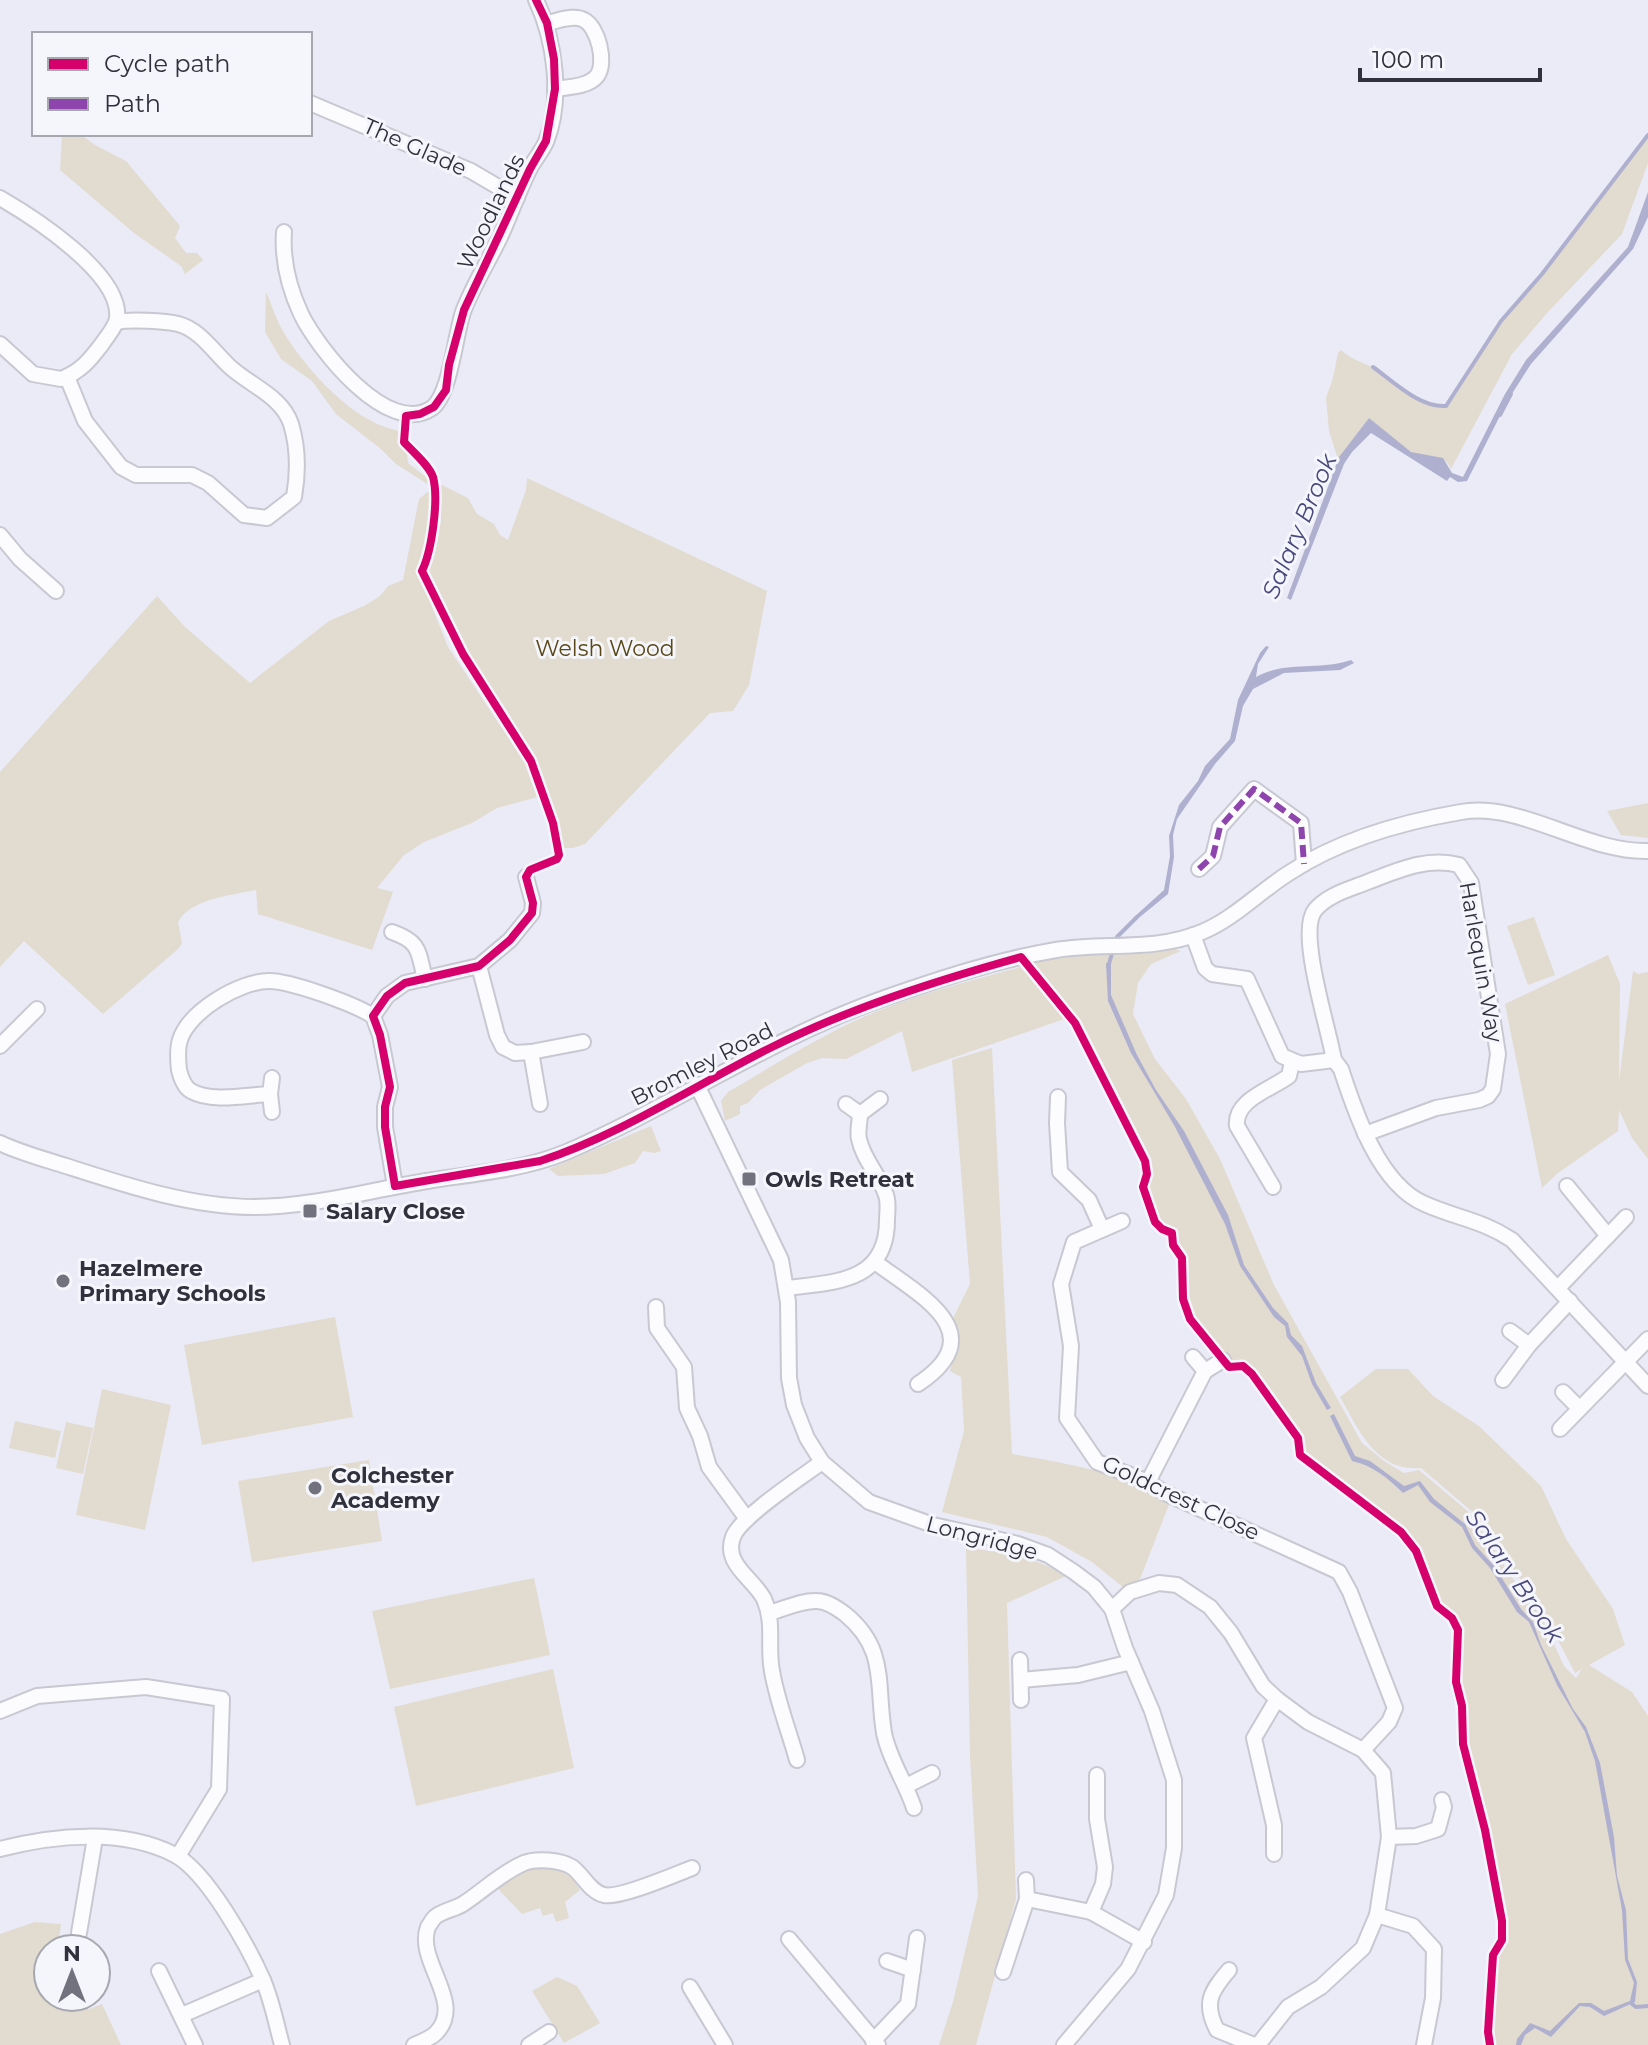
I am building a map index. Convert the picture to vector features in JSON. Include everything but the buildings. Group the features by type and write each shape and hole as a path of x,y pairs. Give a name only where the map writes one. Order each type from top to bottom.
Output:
{"street":[{"name":"Woodlands","path":"284,232 283,254 287,273 302,315 346,376 375,401 406,416 434,407 446,390 449,365 464,310 546,141 555,89 554,59 547,23 536,0"},
{"path":"547,23 569,18 583,19 593,28 602,63 597,76 584,84 555,89"},
{"name":"The Glade","path":"312,104 471,171 517,198"},
{"path":"0,198 39,221 101,278 113,296 117,322"},
{"path":"0,344 33,374 46,378 67,377 88,363 117,322 128,319 179,324 197,334 231,368 280,406 291,423 297,479 294,497 267,518 244,515 208,483 192,475 136,475 121,467 85,421 67,377"},
{"path":"0,535 20,559 56,591"},
{"path":"1199,869 1213,856 1220,827 1254,789 1301,823 1304,864"},
{"name":"Bromley Road","path":"0,1143 122,1183 233,1206 270,1207 540,1161 614,1130 815,1026 878,1001 968,972 1055,950 1150,945 1193,935 1239,912 1304,864 1331,849 1359,839 1467,811 1504,814 1621,850 1648,851"},
{"name":"Harlequin Way","path":"1334,1060 1308,932 1310,918 1325,900 1411,865 1446,862 1459,865 1471,883 1498,1054 1493,1089 1488,1096 1479,1100 1436,1108 1365,1134"},
{"path":"373,1016 387,996 405,983 479,966 510,940 532,913 533,903 526,877"},
{"path":"392,932 417,946 425,979"},
{"path":"1193,935 1205,968 1212,974 1247,979 1282,1056 1292,1062 1312,1064 1334,1060 1341,1069 1376,1156 1412,1197 1424,1204 1489,1225 1512,1240 1648,1386"},
{"path":"479,966 503,1047 515,1053 583,1042"},
{"path":"270,1094 205,1096 188,1090 181,1078 179,1041 187,1027 212,1004 235,988 268,981 280,982 373,1016 390,1087 385,1107 385,1127 395,1186"},
{"path":"0,1046 37,1009"},
{"path":"531,1052 540,1104"},
{"path":"1273,1187 1237,1126 1236,1117 1243,1105 1289,1076 1292,1062"},
{"path":"272,1078 272,1112"},
{"name":"Longridge","path":"697,1085 774,1242 787,1288 789,1378 794,1405 822,1462 869,1502 933,1525 1018,1544 1048,1555 1094,1587 1112,1609 1152,1711 1174,1780 1174,1848 1166,1895 1128,1969 1064,2045"},
{"path":"1058,1097 1060,1172 1089,1200 1102,1229"},
{"path":"860,1114 880,1099"},
{"path":"846,1104 860,1114"},
{"path":"787,1288 839,1281 860,1274 875,1262 887,1233 887,1197 859,1139 860,1114"},
{"path":"1567,1186 1608,1236"},
{"path":"1558,1288 1626,1217"},
{"name":"Goldcrest Close","path":"1122,1221 1074,1242 1061,1284 1071,1346 1067,1418 1097,1462 1148,1482 1165,1493 1339,1572 1350,1592 1395,1708 1389,1722 1363,1750"},
{"path":"875,1262 934,1305 944,1316 950,1332 946,1359 936,1373 918,1384"},
{"path":"1503,1380 1529,1345 1570,1301"},
{"path":"656,1307 657,1328 684,1367 687,1408 709,1467 747,1519"},
{"path":"1510,1331 1529,1345"},
{"path":"1560,1429 1648,1339"},
{"path":"1193,1357 1205,1371"},
{"path":"1148,1482 1205,1371 1223,1360"},
{"path":"1563,1392 1579,1408"},
{"path":"797,1760 771,1670 769,1613 763,1597 732,1556 733,1535 747,1519 822,1462"},
{"path":"1112,1609 1130,1592 1159,1583 1177,1585 1210,1607 1231,1633 1263,1686 1277,1699 1308,1722 1363,1750 1383,1773 1389,1837 1377,1915 1363,1948 1321,1987 1288,2007 1256,2045 1217,2030 1211,2018 1209,1998 1229,1970"},
{"path":"769,1613 819,1601 837,1607 866,1635 875,1653 881,1678 881,1706 888,1748 914,1808"},
{"path":"1020,1660 1021,1700"},
{"path":"1021,1680 1078,1675 1131,1662"},
{"path":"0,1711 37,1696 146,1687 222,1699 219,1789 178,1856"},
{"path":"1274,1854 1274,1825 1254,1738 1277,1699"},
{"path":"906,1786 932,1773"},
{"path":"1091,1912 1103,1884 1105,1867 1097,1819 1097,1775"},
{"path":"1389,1837 1416,1836 1438,1829 1444,1807 1442,1800"},
{"path":"0,1849 68,1835 153,1846 178,1856 199,1875 224,1909 263,1980 282,2045"},
{"path":"79,1933 95,1838"},
{"path":"414,2045 436,2033 444,2016 442,1990 426,1940 434,1917 461,1905 489,1883 527,1862 549,1861 571,1867 589,1886 605,1896 692,1868"},
{"path":"1003,1972 1027,1899 1026,1880"},
{"path":"1027,1899 1091,1912 1144,1942"},
{"path":"1377,1915 1413,1926 1434,1949 1433,1998 1424,2045"},
{"path":"789,1939 875,2043 908,2004 917,1938"},
{"path":"887,1961 913,1970"},
{"path":"159,1971 195,2045"},
{"path":"182,2015 263,1980"},
{"path":"690,1987 725,2045"},
{"path":"529,2045 549,2032"}],"green space":[{"path":"1648,135 1648,163 1622,234 1512,354 1451,469 1441,458 1417,454 1404,448 1369,418 1338,459 1329,431 1326,398 1338,353 1341,350 1383,373 1426,402 1446,406 1501,321 1542,274"},
{"path":"62,136 83,136 126,161 180,226 175,238 186,253 197,253 203,260 185,274 181,266 134,233 60,170"},
{"path":"266,292 281,328 318,378 364,417 397,430 406,444 408,463 431,481 429,485 396,464 336,414 312,381 281,359 265,332"},
{"name":"Welsh Wood","path":"527,478 767,591 749,685 733,711 710,713 585,844 573,848 562,848 533,751 456,644 426,571 441,522 438,483 468,498 477,514 494,524 500,535 508,540 526,490"},
{"path":"430,490 429,525 418,571 448,647 526,764 538,797 497,808 472,823 424,842 404,855 377,888 393,892 372,950 258,914 256,890 212,899 184,914 178,922 182,943 179,948 103,1014 24,941 0,967 0,772 157,596 185,627 250,683 329,621 364,606 380,596 388,586 403,580 419,499"},
{"path":"1648,803 1648,838 1621,835 1607,811"},
{"path":"1534,917 1555,975 1528,985 1507,926"},
{"path":"1181,951 1151,964 1138,983 1133,1014 1155,1059 1186,1099 1220,1159 1274,1285 1362,1443 1404,1473 1419,1470 1470,1513 1542,1618 1564,1666 1576,1678 1582,1669 1575,1673 1546,1617 1476,1515 1421,1468 1405,1467 1381,1456 1362,1435 1340,1397 1376,1369 1408,1369 1433,1396 1479,1426 1541,1486 1566,1539 1613,1609 1625,1645 1589,1665 1632,1692 1648,1716 1648,2045 1490,2045 1487,2019 1489,1977 1502,1940 1485,1830 1463,1744 1462,1706 1456,1682 1461,1625 1437,1606 1416,1551 1401,1532 1300,1455 1298,1438 1252,1374 1243,1366 1227,1364 1190,1319 1183,1299 1182,1258 1173,1245 1172,1233 1156,1220 1146,1200 1145,1161 1070,1017 912,1072 902,1031 846,1059 822,1058 807,1063 760,1090 748,1103 740,1106 740,1114 725,1121 721,1101 728,1092 831,1033 889,1006 1028,965 1021,957"},
{"path":"1608,955 1620,984 1619,1081 1633,971 1638,974 1648,972 1648,1159 1632,1138 1619,1110 1618,1131 1542,1188 1505,1004"},
{"path":"992,1048 1012,1454 1074,1465 1113,1476 1170,1502 1140,1579 1124,1588 1092,1562 1047,1537 942,1512 964,1431 961,1377 950,1371 958,1343 953,1318 970,1284 952,1060"},
{"path":"651,1126 661,1151 643,1151 635,1163 604,1174 558,1176 549,1169"},
{"path":"335,1317 353,1417 202,1445 184,1345"},
{"path":"102,1389 171,1405 145,1530 76,1515"},
{"path":"15,1421 61,1431 55,1458 9,1448"},
{"path":"66,1422 93,1428 83,1474 56,1468"},
{"path":"369,1460 382,1541 252,1562 238,1481"},
{"path":"966,1548 1030,1559 1066,1576 1007,1603 1016,1899 976,2045 939,2045 953,2002 978,1896 970,1756"},
{"path":"534,1578 550,1655 390,1689 372,1611"},
{"path":"553,1669 574,1768 416,1806 394,1707"},
{"path":"531,1868 560,1871 575,1883 580,1890 565,1902 569,1918 556,1922 553,1913 543,1916 540,1908 522,1914 499,1890 498,1885"},
{"path":"35,1922 61,1924 60,1933 32,1933 32,2013 106,2013 121,2045 0,2045 0,1934"},
{"path":"557,1977 577,1986 600,2023 564,2043 532,1991"}],"water":[{"path":"1648,192 1648,217 1633,249 1531,364 1508,400 1467,481 1458,482 1450,477 1447,481 1371,433 1344,464 1291,600 1287,598 1339,457 1369,418 1411,452 1443,458 1452,473 1463,477 1526,360 1628,247"},
{"path":"1266,646 1269,647 1258,664 1256,677 1291,667 1351,660 1354,663 1340,670 1284,673 1253,689 1243,706 1235,741 1177,819 1168,894 1135,921 1133,918 1164,890 1170,856 1169,836 1179,805 1198,781 1205,766 1230,739 1238,700"},
{"path":"1106,963 1111,963 1111,995 1137,1055 1184,1131 1228,1215 1244,1265 1273,1308 1288,1323 1291,1335 1302,1346 1316,1383 1331,1408 1327,1410 1312,1384 1302,1356 1287,1337 1285,1326 1274,1317 1240,1266 1225,1224 1174,1125 1131,1053 1108,1001"},
{"path":"1334,1414 1355,1456 1370,1461 1404,1486 1420,1481 1434,1499 1465,1524 1475,1545 1495,1567 1521,1609 1533,1622 1573,1709 1586,1727 1600,1763 1614,1837 1617,1876 1626,1910 1628,1959 1637,1982 1635,2002 1604,2016 1590,2007 1580,2006 1551,2037 1535,2028 1525,2035 1521,2045 1516,2045 1530,2023 1550,2031 1579,2003 1591,2003 1604,2011 1630,2001 1634,1983 1625,1960 1622,1910 1595,1761 1585,1732 1557,1685 1529,1622 1517,1612 1490,1568 1472,1548 1462,1527 1430,1502 1418,1485 1403,1493 1379,1473 1352,1461 1330,1416"}],"waterway":[{"path":"1373,367 1417,398 1436,406 1446,406 1501,321 1542,274 1648,135"},
{"name":"Salary Brook","path":"1500,415 1511,394"},
{"name":"Salary Brook","path":"1115,944 1117,937 1137,917"},
{"name":"Salary Brook","path":"1108,967 1113,950"},
{"path":"1632,2004 1636,2007 1648,2006"}],"marked path":[{"path":"1199,869 1213,856 1220,827 1254,789 1301,823 1304,864"}],"cycle path":[{"path":"536,0 547,23 554,59 555,89 546,141 464,310 449,365 446,390 434,407 406,416 404,442 428,468 435,486 434,524 422,571 463,654 531,761 553,823 559,855 557,859 530,870 526,877 533,903 532,913 510,940 479,966 405,983 387,996 373,1016 390,1087 385,1107 385,1127 395,1186 540,1161 628,1124 770,1048 831,1020 925,986 1021,957 1075,1023 1145,1161 1147,1174 1143,1187 1155,1222 1172,1233 1173,1245 1182,1258 1183,1299 1190,1319 1229,1367 1243,1366 1252,1374 1298,1438 1300,1455 1401,1532 1416,1551 1437,1606 1452,1618 1458,1630 1456,1682 1462,1706 1463,1744 1485,1830 1502,1921 1502,1940 1493,1955 1488,2032 1490,2045"}],"place":[{"name":"Owls Retreat","path":"749,1179"},
{"name":"Salary Close","path":"310,1211"},
{"name":"Hazelmere Primary Schools","path":"63,1281"},
{"name":"Colchester Academy","path":"315,1488"}]}
